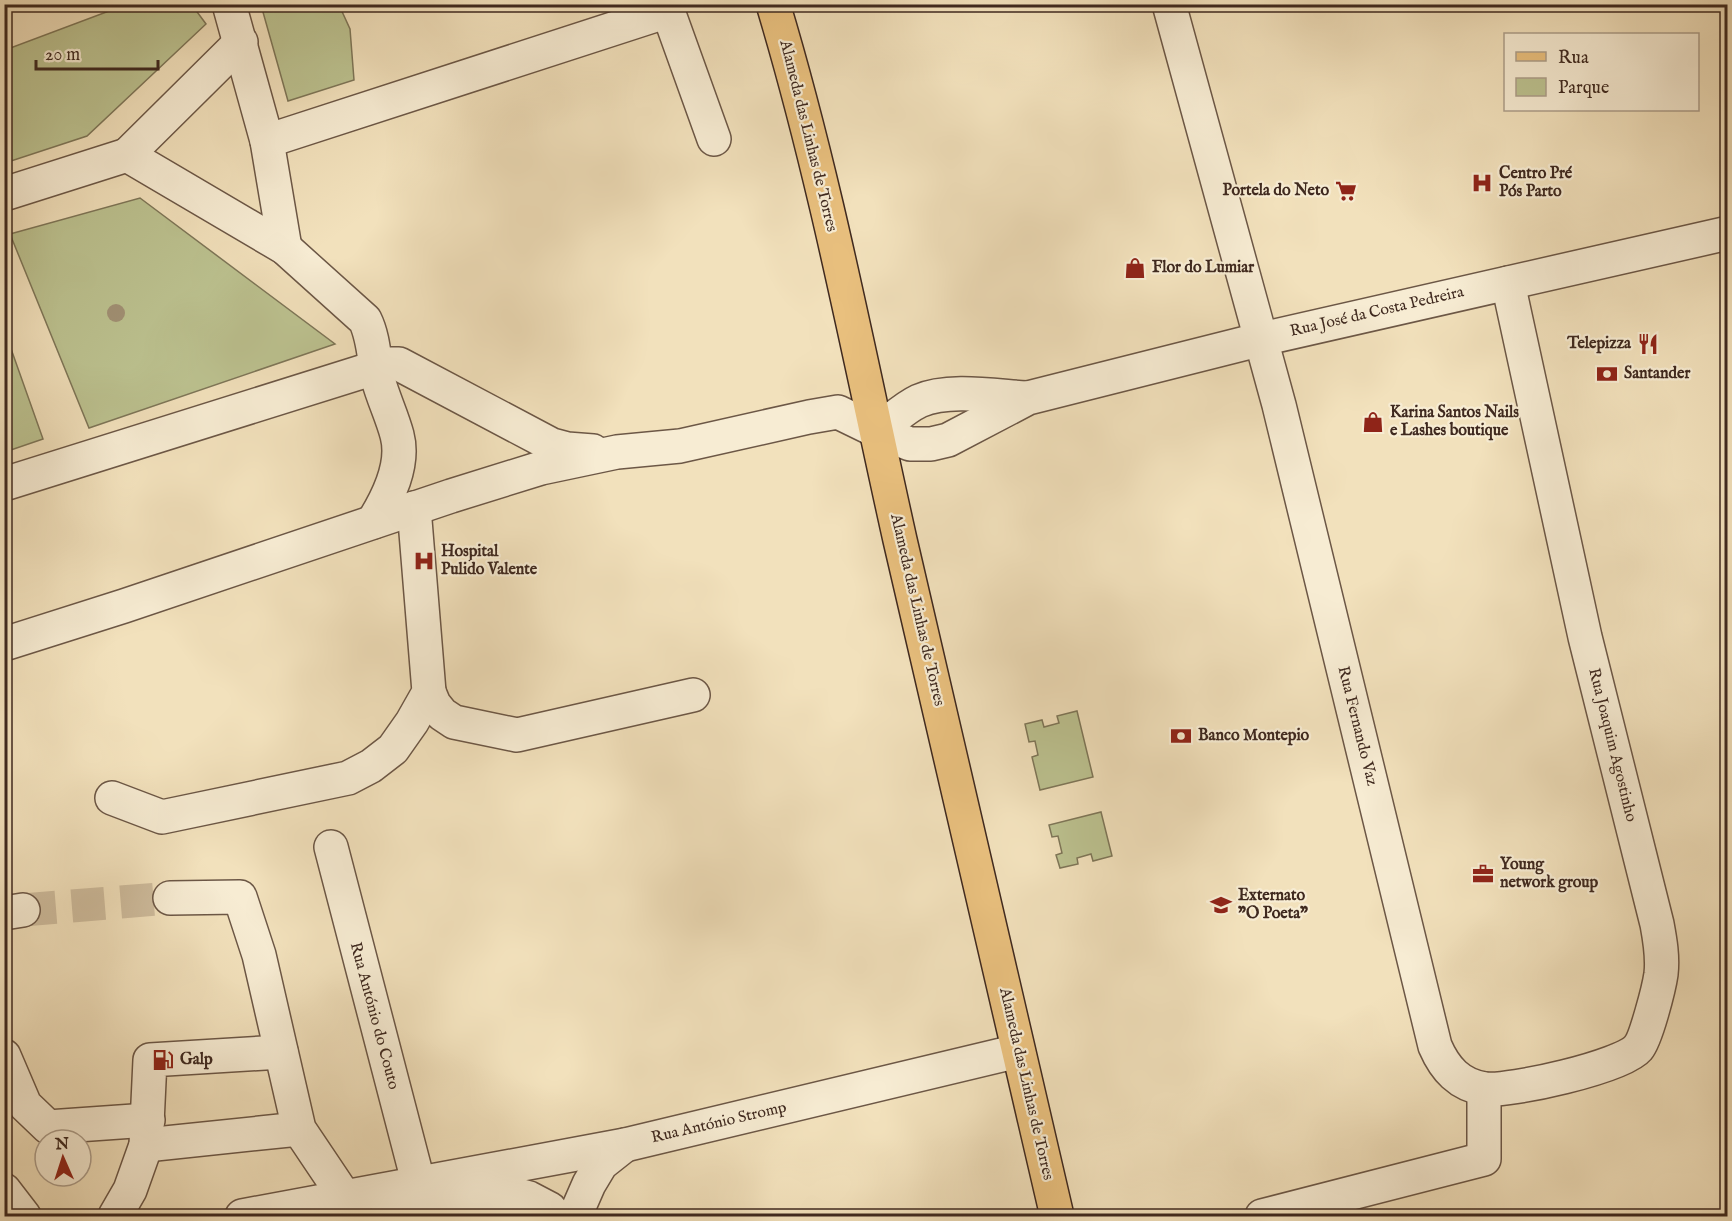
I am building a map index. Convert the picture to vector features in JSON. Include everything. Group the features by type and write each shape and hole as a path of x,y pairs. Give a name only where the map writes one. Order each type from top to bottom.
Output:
{"main road":[{"name":"Alameda das Linhas de Torres","path":"773,4 795,76 852,314 957,790 1057,1216"}],"street":[{"path":"229,4 267,141 285,248"},
{"name":"Rua Fernando Vaz","path":"1169,4 1262,339 1435,1046 1442,1062 1451,1074 1464,1082 1484,1089"},
{"path":"267,141 667,8 714,139"},
{"path":"4,194 127,155 240,42"},
{"path":"127,155 285,248 365,320 370,332 383,399 397,435 399,455 391,488 373,522"},
{"name":"Rua José da Costa Pedreira","path":"877,431 910,444 939,443 1028,398 1262,339 1728,233"},
{"name":"Rua Joaquim Agostinho","path":"1484,1089 1506,1089 1608,1065 1626,1058 1638,1048 1644,1036 1661,974 1661,946 1657,924 1585,637 1508,283"},
{"path":"4,484 387,364 399,364 552,445 567,450 617,452"},
{"name":"Rua José da Costa Pedreira","path":"877,431 918,401 930,397 954,394 1028,398"},
{"path":"4,644 541,468 617,452 680,446 838,412 877,431"},
{"path":"414,508 429,692 434,704 442,714 454,722 517,735 693,695"},
{"path":"112,798 162,817 348,778 371,766 393,750 429,692"},
{"name":"Rua António do Couto","path":"331,847 419,1185"},
{"path":"170,898 240,897 259,955 299,1129 346,1199"},
{"name":"Rua António Stromp","path":"242,1216 346,1199 626,1145 1018,1051"},
{"path":"115,1216 130,1190 147,1133 150,1060 281,1052"},
{"path":"4,1056 25,1105 48,1127 147,1133 299,1129"},
{"path":"1262,1216 1484,1159 1484,1089"},
{"path":"575,1216 601,1164 626,1145"},
{"path":"386,1216 492,1194 518,1195 529,1198 550,1209 554,1216"}],"green space":[{"path":"125,5 192,5 206,24 87,136 5,163 5,50"},
{"path":"261,5 339,5 350,29 354,80 288,101"},
{"path":"140,198 335,344 89,428 10,234"},
{"path":"4,329 43,439 5,452 4,452"},
{"path":"1077,711 1093,777 1040,790 1032,757 1038,755 1035,741 1029,742 1025,724 1042,720 1044,727 1059,723 1057,716"},
{"path":"1101,812 1112,856 1093,861 1091,854 1077,858 1078,864 1060,868 1056,855 1062,853 1058,836 1052,837 1049,825"}],"tunnel":[{"path":"23,910 170,898"}],"place":[{"name":"Centro Pré Pós Parto","path":"1482,183"},
{"name":"Portela do Neto","path":"1346,191"},
{"name":"Flor do Lumiar","path":"1135,268"},
{"name":"Telepizza","path":"1648,344"},
{"name":"Santander","path":"1607,374"},
{"name":"Karina Santos Nails e Lashes boutique","path":"1373,422"},
{"name":"Hospital Pulido Valente","path":"424,561"},
{"name":"Banco Montepio","path":"1181,736"},
{"name":"Young network group","path":"1483,874"},
{"name":"Externato \"O Poeta\"","path":"1221,905"},
{"name":"Galp","path":"163,1060"}]}
